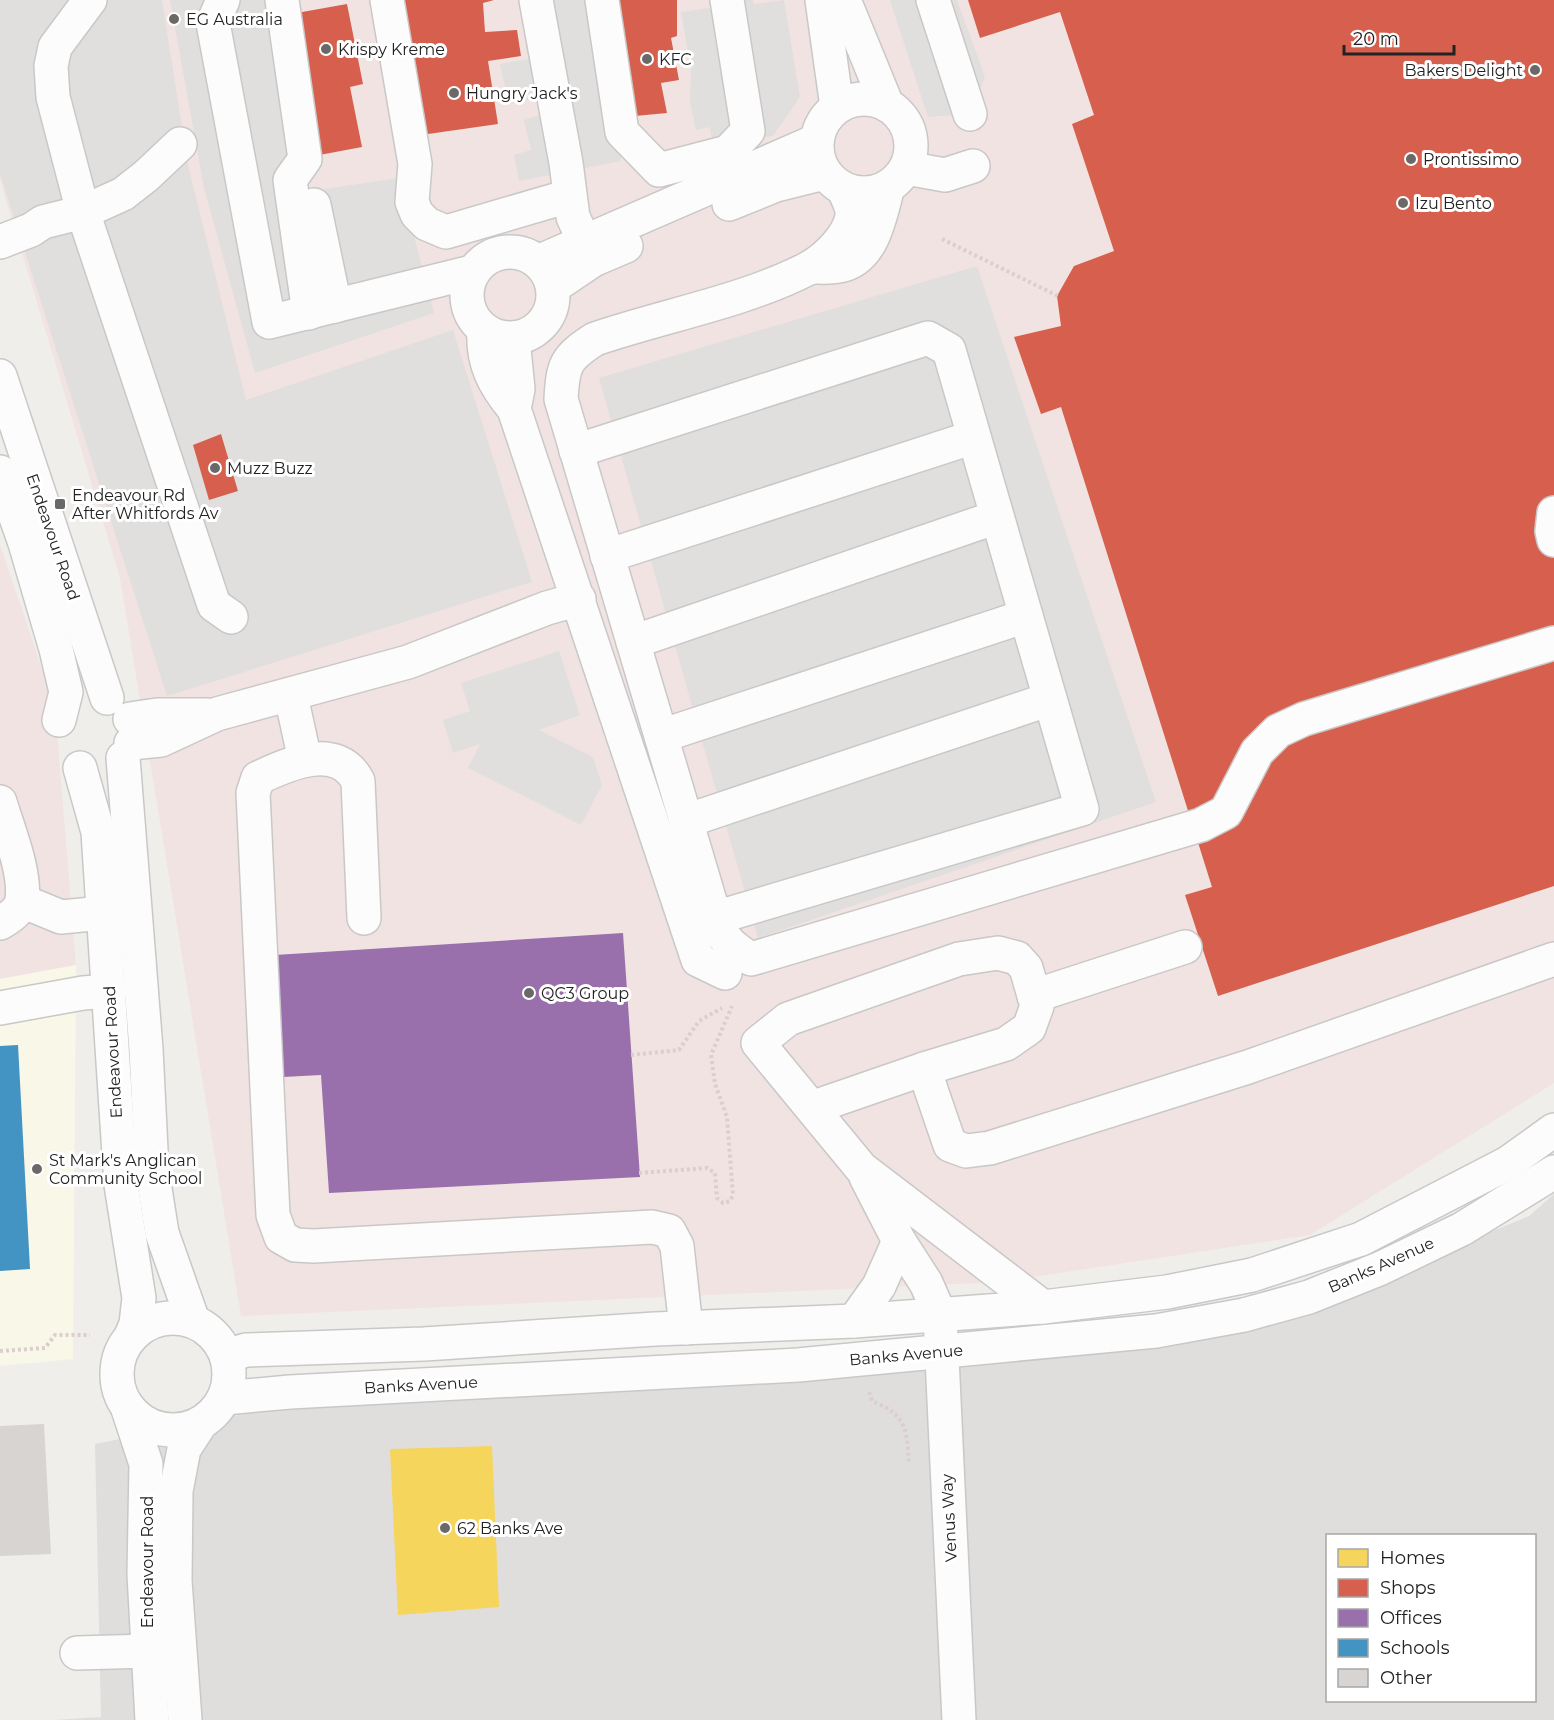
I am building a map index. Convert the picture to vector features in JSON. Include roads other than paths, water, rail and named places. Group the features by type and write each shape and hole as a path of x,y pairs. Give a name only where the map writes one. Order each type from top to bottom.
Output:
{"street":[{"path":"90,0 55,47 51,66 53,97 83,212 214,605 231,617"},
{"path":"223,0 213,22 269,322 461,280 490,255 503,252 515,252 546,274 553,299 544,322 525,336 499,334 469,312 461,280"},
{"path":"282,0 305,159 322,309"},
{"path":"387,0 415,164 412,202 417,214 427,224 446,232 569,196"},
{"path":"536,0 566,162 569,196 588,251"},
{"path":"602,0 622,132 660,170 728,152 748,131 727,0"},
{"path":"822,0 837,107"},
{"path":"811,267 840,266 856,260 866,250 897,177 911,151 905,122 887,105 844,0"},
{"path":"933,0 970,114"},
{"path":"887,105 862,99 837,107 826,116 816,141 819,163 834,181 852,212 847,231 836,246 811,267 759,289 595,339 572,353 563,374 561,399 576,451 715,918 719,930 731,947 751,959 1202,825 1226,812 1257,752 1278,731 1304,719 1554,643"},
{"path":"546,274 691,197 816,141"},
{"path":"0,242 32,230 43,222 83,212 123,194 180,144"},
{"path":"588,251 776,185 834,181 867,194 897,177 945,175 973,166"},
{"path":"0,221 26,216 43,222"},
{"path":"499,334 518,389 514,409 698,960 725,973"},
{"path":"576,451 928,338 949,350 1082,809 715,918"},
{"name":"Endeavour Road","path":"0,376 123,730 152,1170 162,1233 193,1321"},
{"path":"608,556 974,437"},
{"name":"Endeavour Road","path":"0,471 25,543 56,649 66,692 59,720"},
{"path":"1554,513 1552,531 1554,540"},
{"path":"633,642 998,517"},
{"path":"123,730 93,696 78,699 67,708 59,720 57,734 60,748 68,760 80,768 93,771 106,769 123,730 157,715 217,714 291,696 408,662 547,608 579,599"},
{"path":"661,736 1026,616"},
{"path":"291,696 305,760"},
{"path":"686,821 1050,699"},
{"path":"364,918 358,781 350,766 333,759 305,760 258,778 252,794 273,1215 281,1237 295,1245 314,1246 652,1227 669,1231 677,1246 686,1328"},
{"name":"Endeavour Road","path":"80,768 98,832 121,1185 139,1298 136,1324 131,1336"},
{"path":"0,802 21,877 11,912 61,916 135,910"},
{"path":"1034,996 1185,947"},
{"path":"814,1107 924,1068 1006,1044 1029,1028 1037,1006 1026,968 1017,958 998,953 959,959 788,1019 758,1043 814,1107 861,1168 1043,1307"},
{"path":"924,1068 950,1144 966,1151 990,1148 1248,1067 1554,959"},
{"path":"0,1008 83,993 110,991"},
{"name":"Banks Avenue","path":"227,1356 246,1350 424,1344 686,1328 854,1321 1043,1307 1167,1292 1252,1275 1361,1239 1508,1163 1554,1130"},
{"name":"Venus Way","path":"861,1168 899,1241 926,1283 940,1315 959,1720"},
{"name":"Banks Avenue","path":"224,1398 290,1392 798,1365 1156,1331 1244,1315 1309,1297 1379,1269 1462,1229 1554,1172"},
{"path":"854,1321 879,1286 899,1241"},
{"path":"174,1317 193,1321 218,1339 227,1356 229,1382 224,1398 215,1412 201,1423 180,1429 158,1428 141,1420 127,1406 119,1389 117,1371 121,1352 131,1336 155,1320 174,1317"},
{"name":"Endeavour Road","path":"127,1406 146,1464 144,1574 152,1720"},
{"name":"Endeavour Road","path":"185,1720 175,1581 176,1491 184,1449 201,1423"},
{"path":"77,1653 148,1651"}],"place":[{"name":"EG Australia","path":"174,19"},
{"name":"Krispy Kreme","path":"326,49"},
{"name":"KFC","path":"647,59"},
{"name":"Bakers Delight","path":"1535,70"},
{"name":"Hungry Jack's","path":"454,93"},
{"name":"Prontissimo","path":"1411,159"},
{"name":"Izu Bento","path":"1403,203"},
{"name":"Muzz Buzz","path":"215,468"},
{"name":"Endeavour Rd After Whitfords Av","path":"60,504"},
{"name":"QC3 Group","path":"529,993"},
{"name":"St Mark's Anglican Community School","path":"37,1169"},
{"name":"62 Banks Ave","path":"445,1528"}]}
